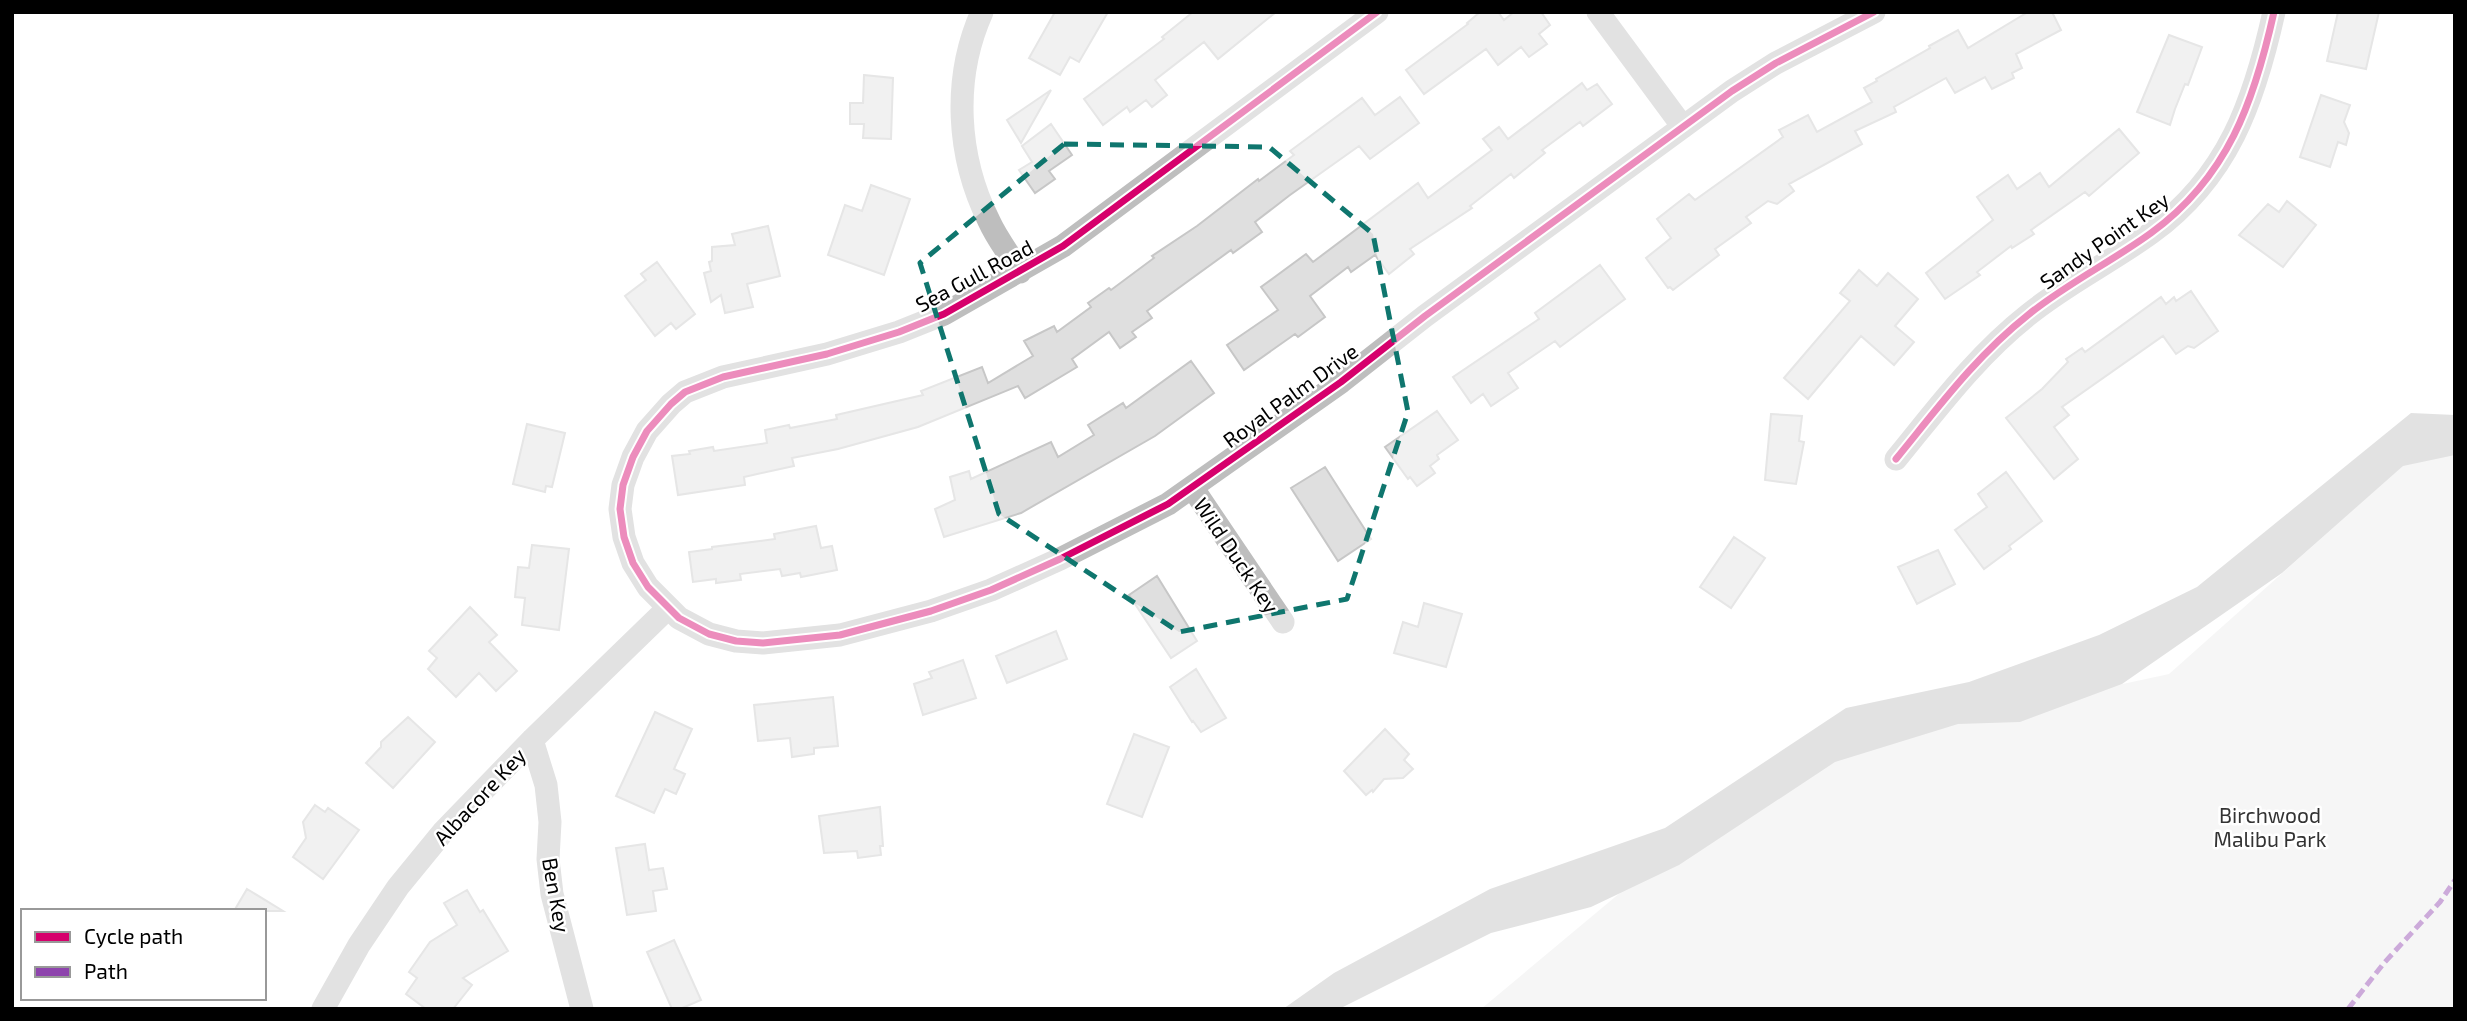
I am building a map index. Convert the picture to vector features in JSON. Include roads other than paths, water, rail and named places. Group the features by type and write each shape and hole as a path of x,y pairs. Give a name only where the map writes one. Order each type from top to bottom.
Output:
{"street":[{"path":"982,12 970,45 963,82 965,151 974,188 989,223 1020,272"},
{"name":"Sea Gull Road","path":"667,609 648,587 633,563 624,537 620,509 633,457 648,431 685,392 723,377 827,354 899,332 944,314 1063,246 1377,12"},
{"path":"1598,12 1683,127"},
{"name":"Royal Palm Drive","path":"667,609 709,634 736,642 764,643 840,635 931,611 991,590 1060,559 1156,510 1192,487 1341,382 1425,316 1732,91 1776,63 1874,12"},
{"name":"Sandy Point Key","path":"1896,459 1950,393 2002,337 2074,282 2150,234 2180,210 2206,183 2227,152 2243,118 2274,12"},
{"name":"Wild Duck Key","path":"1192,487 1283,622"},
{"name":"Albacore Key","path":"323,1009 359,945 398,887 443,832 532,740 667,609"},
{"name":"Ben Key","path":"532,740 546,785 552,894 582,1009"}],"park label":[{"name":"Birchwood Malibu Park","path":"2270,826"}]}
